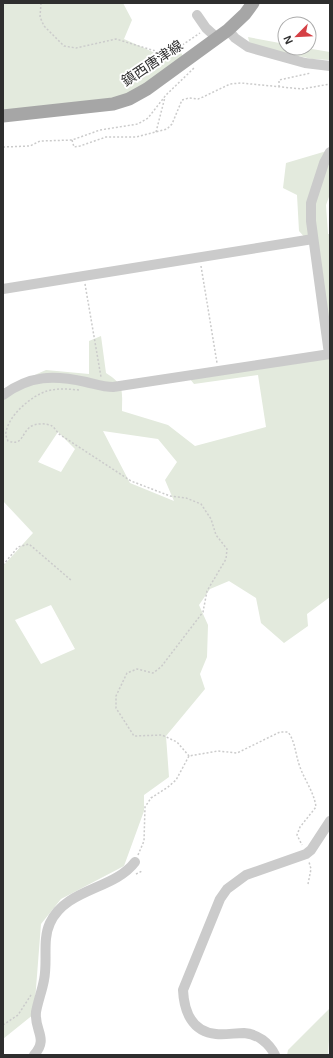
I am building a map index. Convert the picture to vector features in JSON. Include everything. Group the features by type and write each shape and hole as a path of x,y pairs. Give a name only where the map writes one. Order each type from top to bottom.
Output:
{"main road":[{"name":"鎮西唐津線","path":"3,116 113,104 130,99 147,89 228,30 245,14 253,3"}],"street":[{"path":"196,15 216,38"},
{"path":"228,30 235,38 248,47 305,63 330,66"},
{"path":"3,395 26,382 38,378 51,377 71,379 104,387 113,387 330,354 313,239 311,203 324,163 330,152"},
{"path":"3,289 313,239"},
{"path":"275,1055 271,1047 260,1038 245,1033 217,1034 204,1032 194,1024 188,1014 184,1001 183,990 220,899 227,889 246,875 306,854 311,850 330,821"},
{"path":"34,1055 42,1041 36,1024 36,1013 45,979 46,939 50,922 60,909 80,894 109,882 130,870 136,862"}],"path":[{"path":"41,3 40,17 44,26 64,46 76,48 116,39 162,53 172,52 206,28"},
{"path":"279,87 279,80 315,72"},
{"path":"72,140 74,147 106,137 136,137 167,129 172,124 182,100 189,98 203,98 230,84 241,83 302,89 330,84"},
{"path":"156,132 166,95"},
{"path":"199,257 218,371"},
{"path":"83,276 100,374 104,387"},
{"path":"82,390 61,389 46,392 26,403 10,420 5,433 8,441 12,442 20,440 30,426 40,424 52,426 59,434 131,481 170,496 186,498 201,504 211,519 216,535 227,549 226,559 207,591 203,612 161,667 153,673 137,669 127,673 116,696 116,708 134,736 162,735 177,742 189,756"},
{"path":"3,565 18,547 30,544 72,581"},
{"path":"189,756 218,751 237,752 280,732 288,732 293,739 300,767 315,798 316,807 300,827 297,835 311,869 308,884"},
{"path":"136,862 144,841 145,807 151,798 176,780 189,756"},
{"path":"3,1024 18,1015 34,990"}],"shaded area":[{"path":"3,3 123,3 132,20 124,39 164,57 180,51 184,58 134,93 107,101 3,112"},
{"path":"248,37 277,42 277,51 250,45"},
{"path":"317,50 330,52 330,60 312,59 299,56 317,56"},
{"path":"330,150 330,194 326,205 328,234 330,234 330,597 307,614 308,626 284,643 261,623 256,598 229,581 210,589 199,605 208,625 207,657 200,674 205,689 166,736 169,777 144,795 144,811 124,866 61,899 41,924 34,1014 3,1039 3,566 33,533 3,501 3,389 46,370 89,374 89,341 101,336 106,373 117,381 121,389 122,411 168,425 195,446 266,427 258,375 194,384 190,379 329,356 316,250 299,231 297,195 283,188 286,163","holes":["103,431 158,439 177,462 165,480 174,501 130,483","58,432 75,449 61,472 38,462","51,605 75,649 41,664 15,620"]},
{"path":"330,1008 330,1038 328,1055 287,1055 288,1050"}]}
